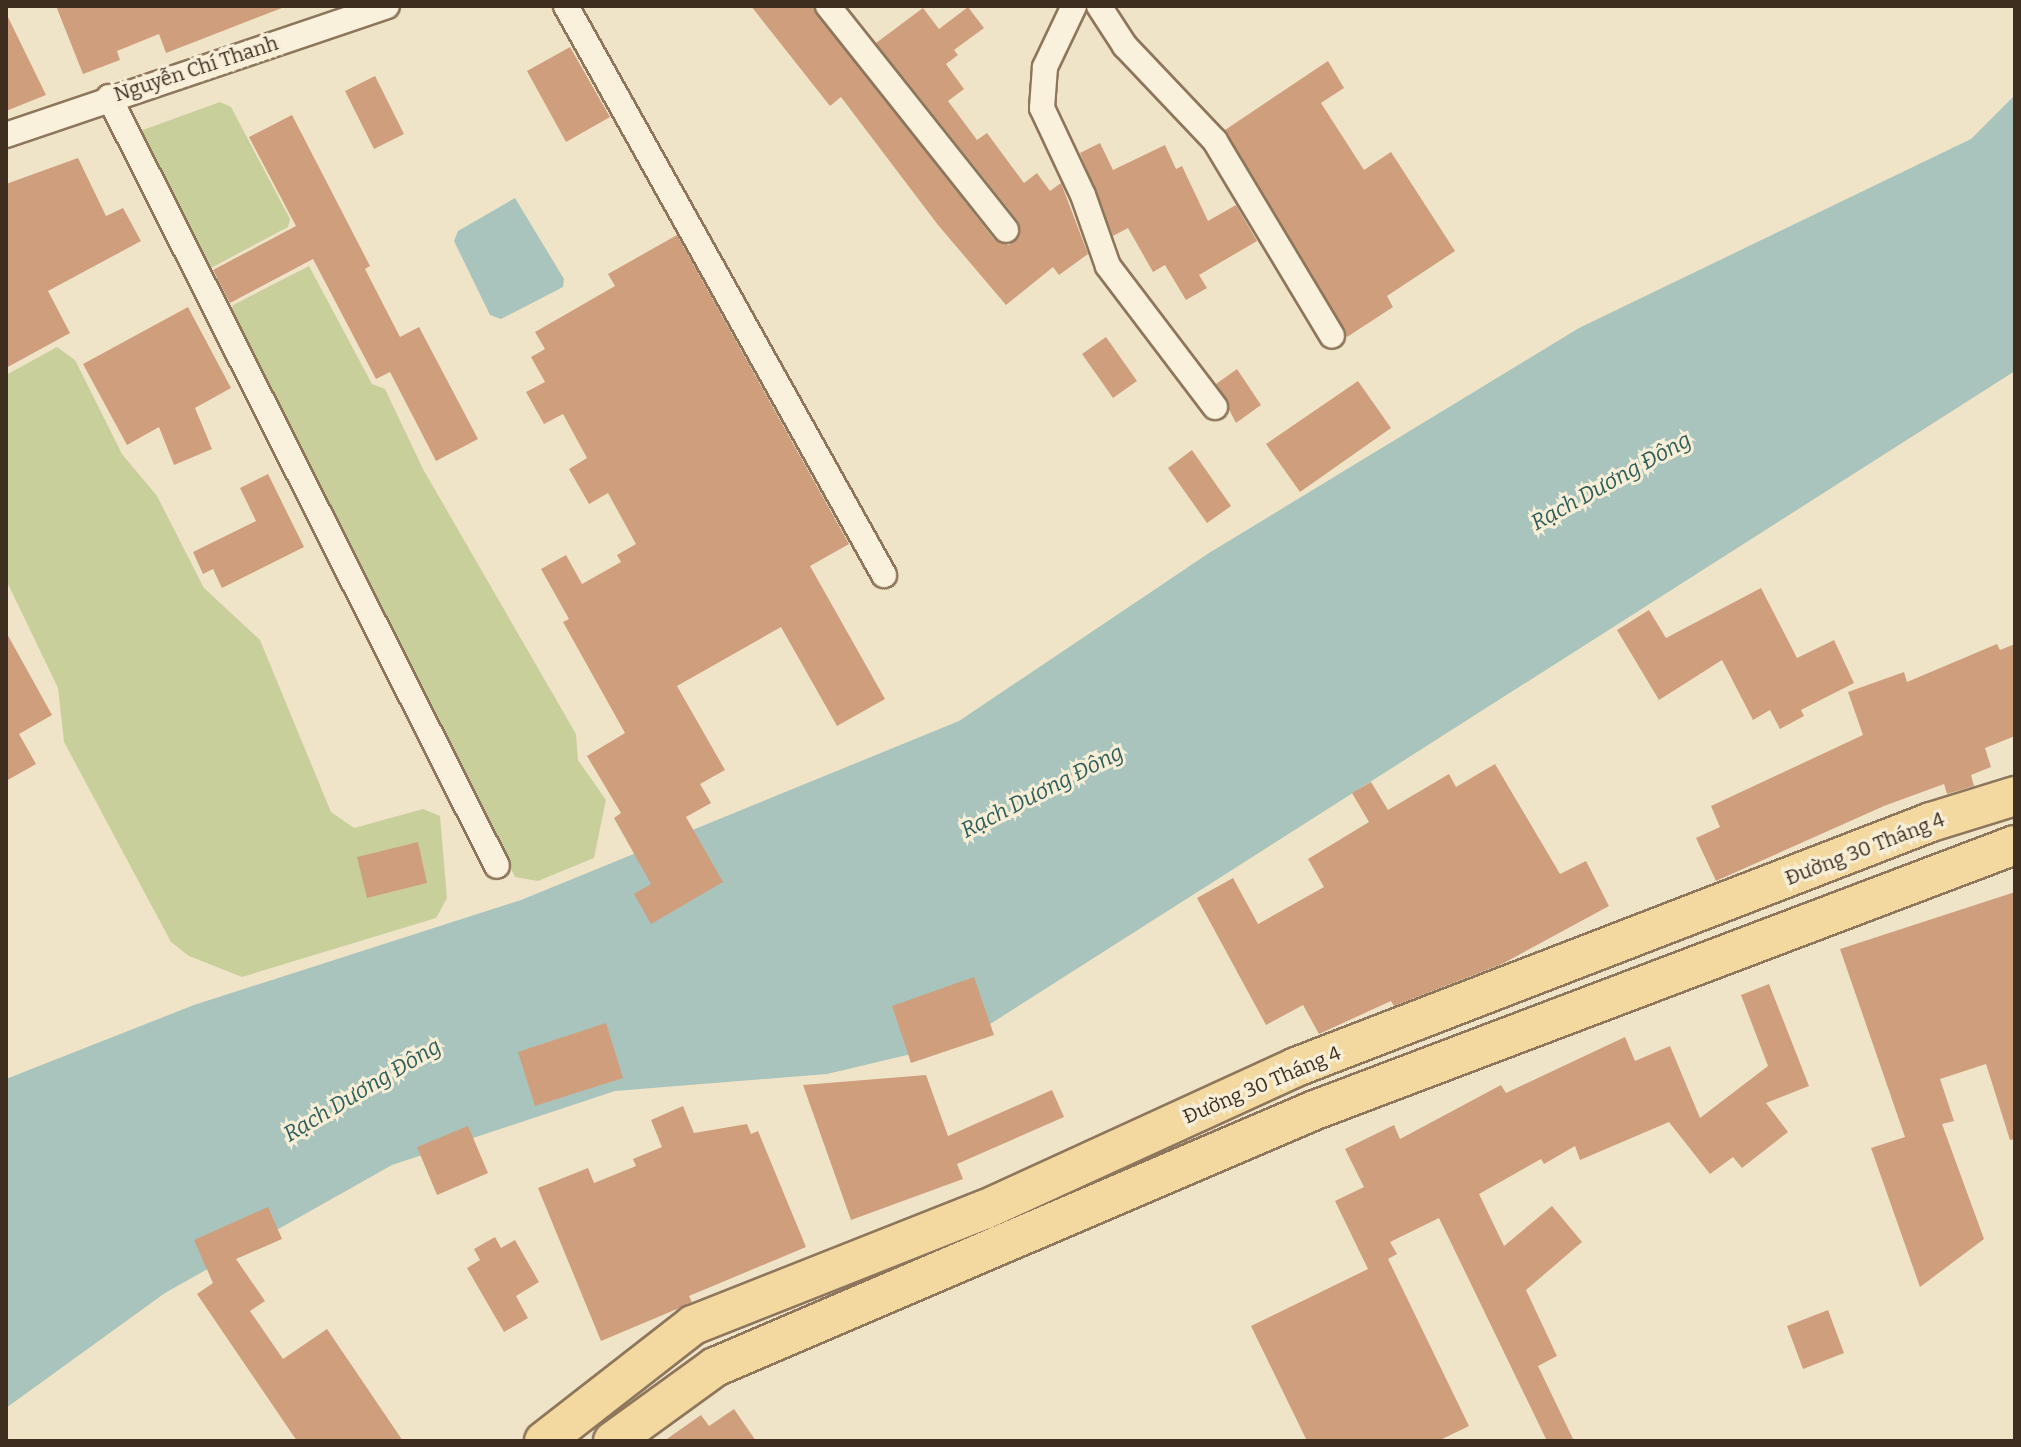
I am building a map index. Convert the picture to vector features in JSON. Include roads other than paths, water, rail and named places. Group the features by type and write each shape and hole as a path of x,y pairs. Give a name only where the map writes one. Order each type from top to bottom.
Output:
{"main road":[{"name":"Đường 30 Tháng 4","path":"544,1441 693,1325 984,1210 1296,1067 1931,822 2015,796"},
{"path":"1931,822 1945,869"},
{"path":"613,1441 715,1367 1315,1110 2015,845"},
{"path":"1296,1067 1315,1110"},
{"path":"693,1325 715,1367"}],"street":[{"name":"Nguyễn Chí Thanh","path":"6,135 109,97 387,6"},
{"path":"566,6 884,575"},
{"path":"828,6 1006,230"},
{"path":"1074,6 1045,67 1042,108 1083,195 1108,266 1215,407"},
{"path":"1099,6 1125,46 1215,141 1332,336"},
{"path":"109,97 497,866"}],"water":[{"name":"Rạch Dương Đông","path":"2015,95 2015,371 962,1042 827,1074 615,1091 392,1165 165,1293 6,1408 6,1079 194,1005 521,900 959,721 1209,553 1579,328 1971,139"},
{"path":"515,198 564,279 563,287 501,319 490,315 454,241 458,231"}]}
